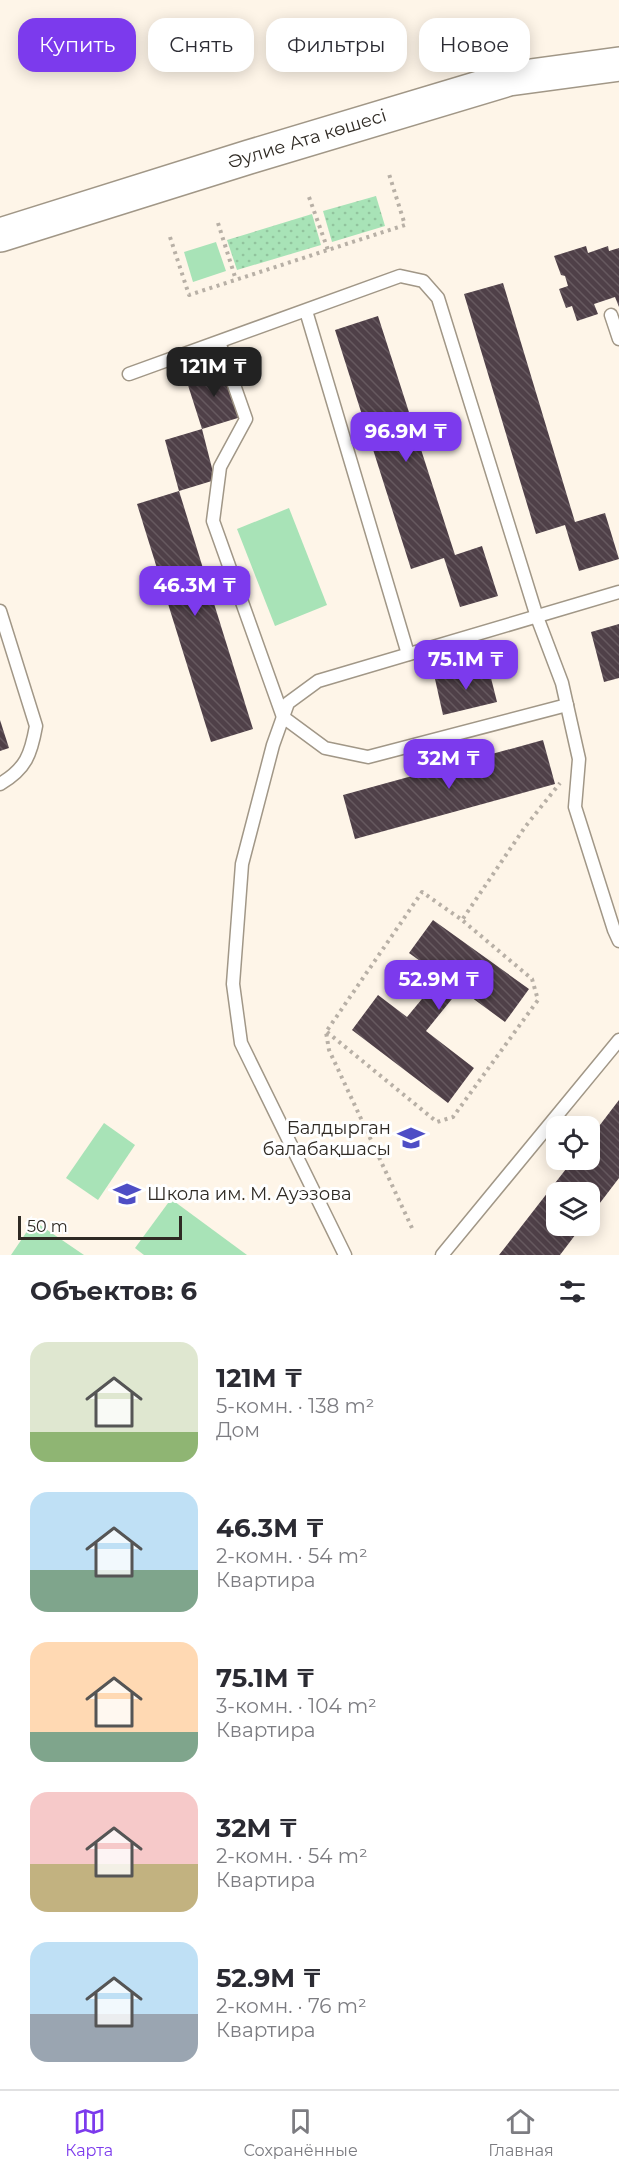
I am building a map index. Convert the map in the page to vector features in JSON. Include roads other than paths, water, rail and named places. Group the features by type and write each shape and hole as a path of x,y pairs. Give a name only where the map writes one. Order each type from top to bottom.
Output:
{"main road":[{"name":"Әулие Ата көшесі","path":"0,234 509,79 619,64"}],"lane":[{"path":"129,374 400,276 423,281 438,298 537,617 562,683 579,759 575,807 619,941"},
{"path":"306,311 408,654"},
{"path":"610,315 619,339"},
{"path":"219,342 246,419 220,467 213,521 283,717 325,748 368,757 567,705"},
{"path":"345,1255 241,1043 233,984 242,864 273,745 288,704 318,681 619,592"},
{"path":"0,611 36,726 33,746 27,761 0,784"},
{"path":"442,1255 619,1041"}],"place":[{"name":"Балдырган балабақшасы","path":"411,1138"},
{"name":"Школа им. М. Ауэзова","path":"127,1194"}]}
